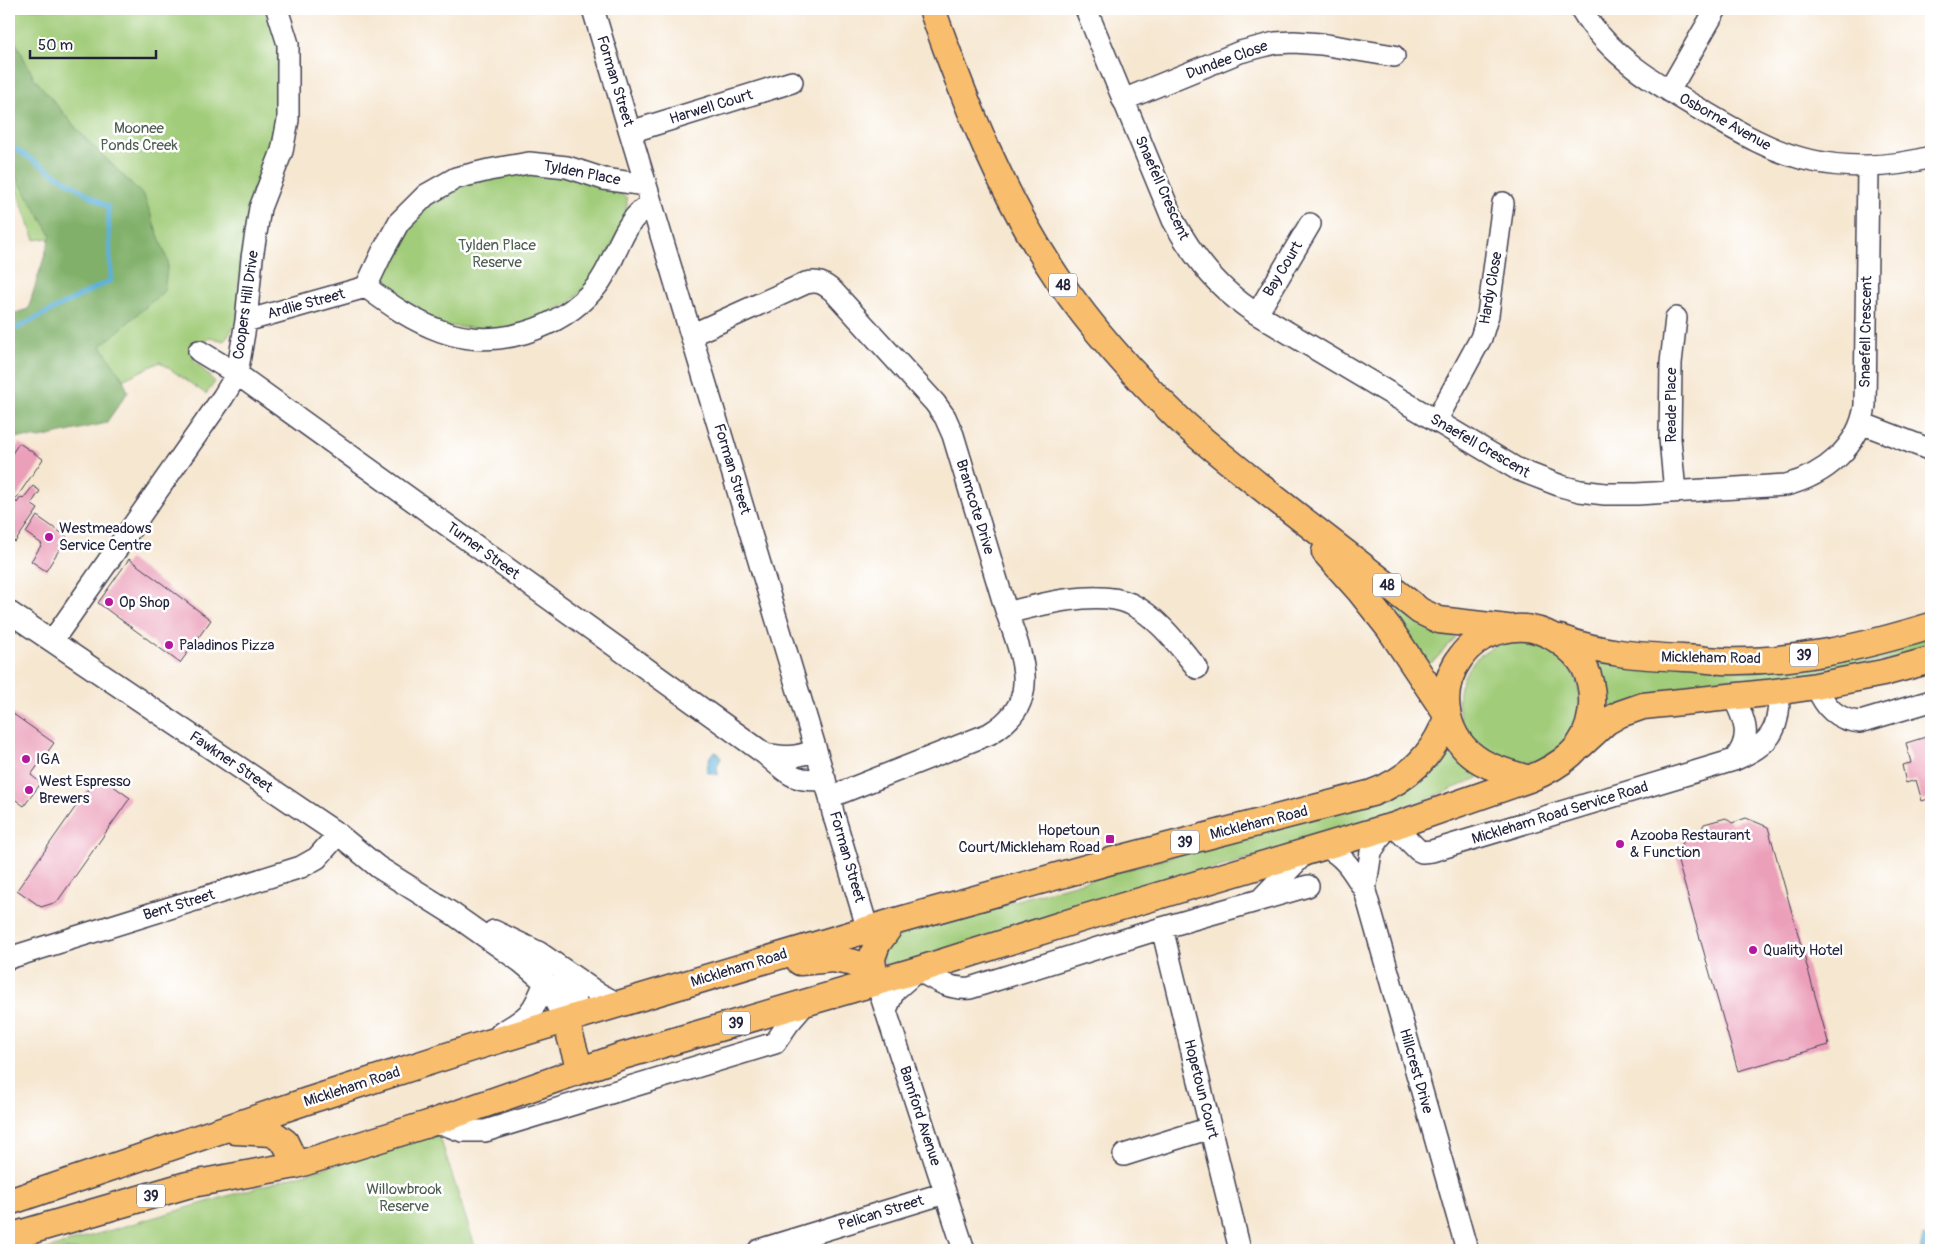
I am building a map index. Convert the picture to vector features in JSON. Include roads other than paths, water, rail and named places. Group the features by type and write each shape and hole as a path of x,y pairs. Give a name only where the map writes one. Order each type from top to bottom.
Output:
{"main road":[{"name":"48","path":"932,9 991,159 1027,228 1058,279 1090,322 1150,390 1215,450 1420,611 1439,620 1511,628"},
{"name":"48","path":"1279,502 1365,598 1404,649 1447,716"},
{"name":"Mickleham Road","path":"1550,634 1580,646 1642,657 1750,661 1842,650 1931,626"},
{"name":"39","path":"1529,779 1484,763 1468,753 1455,737 1447,716 1446,695 1450,675 1460,657 1474,643 1492,633 1511,628 1531,629 1550,634 1569,648 1584,666 1592,688 1592,711 1586,734 1572,753"},
{"name":"39","path":"9,1237 187,1185 296,1165 428,1124 588,1068 1390,827 1543,774 1572,753 1606,722 1643,706 1779,692 1883,673 1931,660"},
{"name":"Mickleham Road","path":"9,1202 307,1101 475,1048 893,922 1111,861 1372,793 1400,780 1413,770 1443,730 1447,716"},
{"path":"875,983 872,958 878,944 893,922"},
{"path":"740,969 832,959 854,962 875,983"},
{"path":"574,1019 588,1068"},
{"path":"296,1165 291,1139 293,1127 298,1114 307,1101"},
{"path":"215,1132 255,1131 272,1133 284,1142 296,1165"}],"street":[{"name":"Coopers Hill Drive","path":"53,640 224,397 236,374 246,321 252,258 260,208 282,152 288,120 288,44 277,9"},
{"name":"Forman Street","path":"593,9 828,788 833,813 868,930"},
{"name":"Snaefell Crescent","path":"1086,9 1162,196 1183,238 1214,279 1241,304 1256,314 1517,469 1561,486 1580,491 1605,494 1771,487 1797,482 1822,471 1832,464 1851,442 1864,414 1866,389 1868,167"},
{"name":"Osborne Avenue","path":"1581,9 1594,27 1640,73 1754,140 1781,152 1804,159 1868,167 1902,164 1931,157"},
{"path":"1668,91 1716,9"},
{"name":"Dundee Close","path":"1123,100 1240,52 1275,43 1321,44 1394,56"},
{"name":"Harwell Court","path":"630,132 792,82"},
{"name":"Tylden Place","path":"366,287 399,222 426,195 456,178 529,163 567,167 648,194"},
{"path":"366,287 401,312 442,331 471,338 498,338 520,335 544,326 577,306 596,287 605,275 630,223 648,194"},
{"name":"Hardy Close","path":"1436,421 1473,356 1481,338 1488,315 1503,203"},
{"name":"Bay Court","path":"1256,314 1310,224"},
{"name":"Bramcote Drive","path":"691,334 806,282 816,281 833,290 925,391 945,417 953,435 1007,613 1023,670 1024,684 1021,700 1015,714 1003,726 989,734 828,788"},
{"name":"Ardlie Street","path":"246,321 366,287"},
{"name":"Reade Place","path":"1674,492 1670,439 1671,363 1676,318"},
{"name":"Turner Street","path":"199,351 236,374 765,754 789,774 828,788"},
{"path":"1861,423 1931,450"},
{"path":"1007,613 1066,600 1090,598 1112,599 1130,604 1159,624 1197,668"},
{"name":"Fawkner Street","path":"9,612 338,834 378,867 453,914 521,962 544,982 574,1019"},
{"path":"1816,686 1823,702 1840,717 1850,721 1860,722 1931,701"},
{"name":"Mickleham Road Service Road","path":"1390,827 1418,850 1422,852 1432,851 1734,760 1754,751 1770,737 1779,712 1779,692"},
{"path":"1733,696 1743,717 1746,737 1740,752 1734,760"},
{"name":"Turner Street","path":"765,754 788,758 816,750"},
{"name":"Hillcrest Drive","path":"1365,891 1370,852 1390,827"},
{"name":"Bent Street","path":"9,958 301,867 317,858 338,834"},
{"path":"1260,900 1315,850"},
{"name":"Hillcrest Drive","path":"1315,850 1336,852 1365,891 1467,1250"},
{"path":"886,1010 894,991 918,970 952,987 970,988 1162,928 1308,886"},
{"name":"Fawkner Street","path":"453,914 538,952 596,992 620,1005"},
{"name":"Hopetoun Court","path":"1162,928 1240,1250"},
{"path":"560,966 574,1019"},
{"path":"475,1048 527,1018 537,1002 544,982"},
{"name":"Bamford Avenue","path":"875,983 878,986 964,1250"},
{"path":"428,1124 446,1125 462,1131 485,1131 775,1043 806,1003"},
{"path":"1124,1155 1210,1128"},
{"name":"Pelican Street","path":"771,1248 945,1193"}],"water":[{"path":"715,752 721,758 717,767 718,775 706,772 710,756"},
{"path":"1923,1235 1931,1237 1930,1250 1920,1250"}],"waterway":[{"name":"Moonee Ponds Creek","path":"9,139 12,147 108,207 111,280 9,332"}],"place":[{"name":"Westmeadows Service Centre","path":"49,537"},
{"name":"Op Shop","path":"109,602"},
{"name":"Paladinos Pizza","path":"169,645"},
{"name":"IGA","path":"26,759"},
{"name":"West Espresso Brewers","path":"29,790"},
{"name":"Hopetoun Court/Mickleham Road","path":"1110,839"},
{"name":"Azooba Restaurant & Function","path":"1620,844"},
{"name":"Quality Hotel","path":"1753,950"}],"park label":[{"name":"Tylden Place Reserve","path":"497,254"},
{"name":"Willowbrook Reserve","path":"404,1198"}]}
